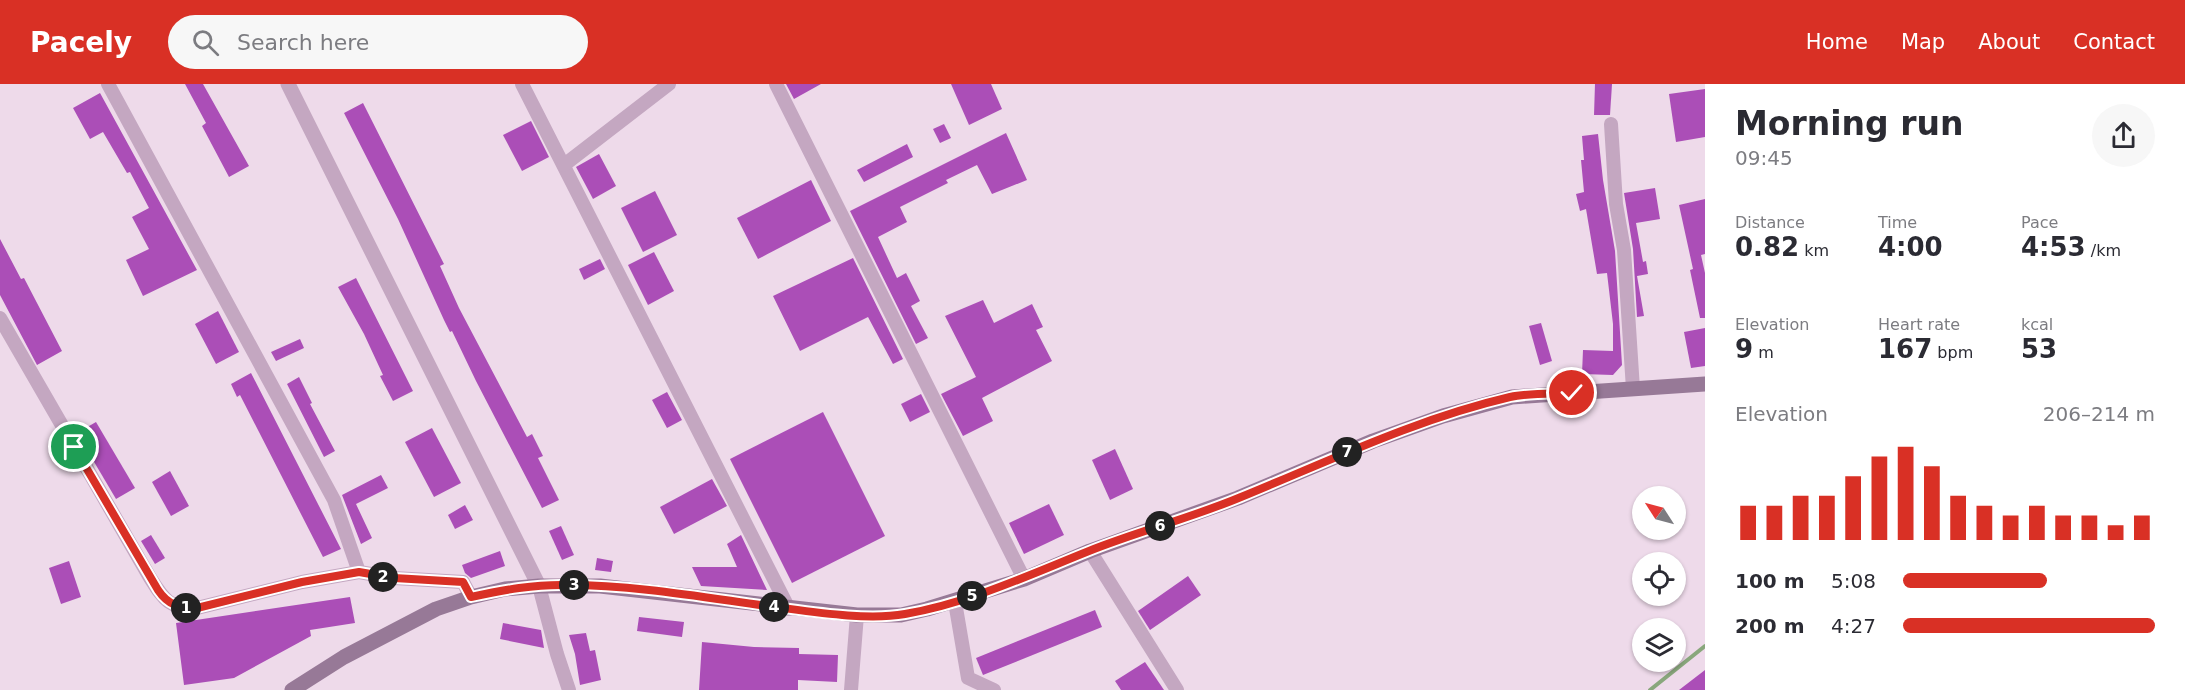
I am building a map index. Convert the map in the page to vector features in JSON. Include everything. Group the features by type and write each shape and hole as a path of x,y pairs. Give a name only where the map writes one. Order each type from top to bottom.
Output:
{"main road":[{"path":"292,690 344,657 436,609 505,589 539,586 600,586 789,609 857,615 901,615 955,602 1024,579 1090,551 1238,498 1373,441 1443,416 1512,397 1705,384"}],"street":[{"path":"108,84 334,500 359,572"},
{"path":"288,84 539,586 569,690"},
{"path":"522,84 789,609"},
{"path":"564,165 669,84"},
{"path":"776,84 1024,579"},
{"path":"1611,124 1616,204 1624,250 1633,389"},
{"path":"0,318 149,576 171,604 182,608 197,608 302,582 359,572 394,578 463,582 471,597"},
{"path":"1090,551 1178,690"},
{"path":"955,602 968,678 994,690"},
{"path":"851,690 857,615"}],"building":[{"path":"185,84 203,84 249,166 229,177 202,126 206,123"},
{"path":"786,84 821,84 794,99"},
{"path":"951,84 991,84 1002,109 969,125"},
{"path":"1595,84 1612,84 1610,115 1594,115"},
{"path":"1705,89 1705,137 1676,142 1669,94"},
{"path":"100,93 197,270 143,296 126,260 149,249 132,217 149,208 130,172 127,173 103,132 90,139 73,108"},
{"path":"363,103 444,264 440,266 459,308 527,437 532,434 543,456 538,458 559,500 542,508 452,331 450,332 398,219 344,113"},
{"path":"531,121 549,157 522,171 503,135"},
{"path":"944,124 951,138 940,143 933,129"},
{"path":"1006,133 1027,180 992,194 977,165 946,180 948,183 900,207 907,222 878,237 897,278 906,273 920,301 911,306 928,338 916,344 850,211"},
{"path":"1598,134 1615,251 1622,365 1613,375 1582,374 1583,350 1613,351 1613,324 1607,273 1597,274 1586,209 1580,211 1576,194 1584,192 1581,160 1584,160 1582,136"},
{"path":"907,144 913,157 864,182 857,170"},
{"path":"599,154 616,186 593,199 576,167"},
{"path":"811,180 831,221 758,259 737,218"},
{"path":"1655,188 1660,219 1636,223 1643,262 1646,261 1648,274 1637,276 1644,316 1637,317 1633,249 1624,193"},
{"path":"655,191 677,235 643,252 621,208"},
{"path":"1705,199 1705,254 1701,255 1705,273 1705,318 1700,318 1690,270 1693,269 1679,205"},
{"path":"0,239 21,279 24,278 62,351 37,365 0,295"},
{"path":"654,252 674,291 648,305 628,265"},
{"path":"853,258 903,359 893,364 868,317 800,351 773,296"},
{"path":"600,259 605,269 584,280 579,269"},
{"path":"356,278 413,391 393,401 380,376 383,375 364,334 338,287"},
{"path":"983,300 994,323 1032,304 1043,327 1036,330 1052,361 982,398 993,421 963,436 941,394 976,377 945,316"},
{"path":"218,311 239,352 216,364 195,324"},
{"path":"1541,323 1552,361 1540,365 1529,326"},
{"path":"1705,328 1705,366 1691,368 1684,332"},
{"path":"300,339 304,348 276,361 271,352"},
{"path":"251,373 341,549 323,557 240,395 237,397 231,384"},
{"path":"299,377 312,403 310,404 335,451 324,457 287,384"},
{"path":"667,392 682,420 667,428 652,400"},
{"path":"921,394 930,412 910,422 901,404"},
{"path":"823,412 885,536 792,583 730,459"},
{"path":"96,422 135,488 116,499 77,433"},
{"path":"432,428 461,483 434,497 405,442"},
{"path":"1115,449 1133,489 1110,500 1092,460"},
{"path":"170,471 189,506 171,516 152,482"},
{"path":"381,475 388,488 356,504 372,538 361,544 342,495"},
{"path":"712,479 727,506 674,534 660,507"},
{"path":"1049,504 1064,535 1024,554 1009,523"},
{"path":"465,505 473,520 455,529 448,515"},
{"path":"561,526 574,555 562,560 549,531"},
{"path":"151,535 165,558 155,564 141,541"},
{"path":"741,535 767,590 701,586 692,567 737,567 727,544"},
{"path":"500,551 505,566 471,578 465,573 462,565"},
{"path":"597,558 613,561 611,572 595,570"},
{"path":"69,561 81,597 61,604 49,568"},
{"path":"1188,576 1201,595 1150,630 1138,611"},
{"path":"350,597 355,623 310,630 311,636 234,678 184,685 176,623"},
{"path":"1095,610 1102,627 983,675 976,658"},
{"path":"639,617 684,622 682,637 637,631"},
{"path":"503,623 541,630 544,648 500,639"},
{"path":"586,633 590,651 595,650 601,680 580,685 569,635"},
{"path":"702,642 799,648 799,654 838,655 837,682 798,680 798,690 699,690"},
{"path":"1145,662 1164,690 1121,690 1115,681"},
{"path":"1705,670 1705,690 1679,690"}],"waterway":[{"path":"1650,690 1705,646"}],"route":[{"path":"74,447 158,590 171,604 182,608 197,608 302,582 359,572 394,578 463,582 471,597 505,589 539,586 600,586 789,609 880,616 901,615 955,602 1024,579 1090,551 1238,498 1373,441 1443,416 1512,397 1572,393"}]}
